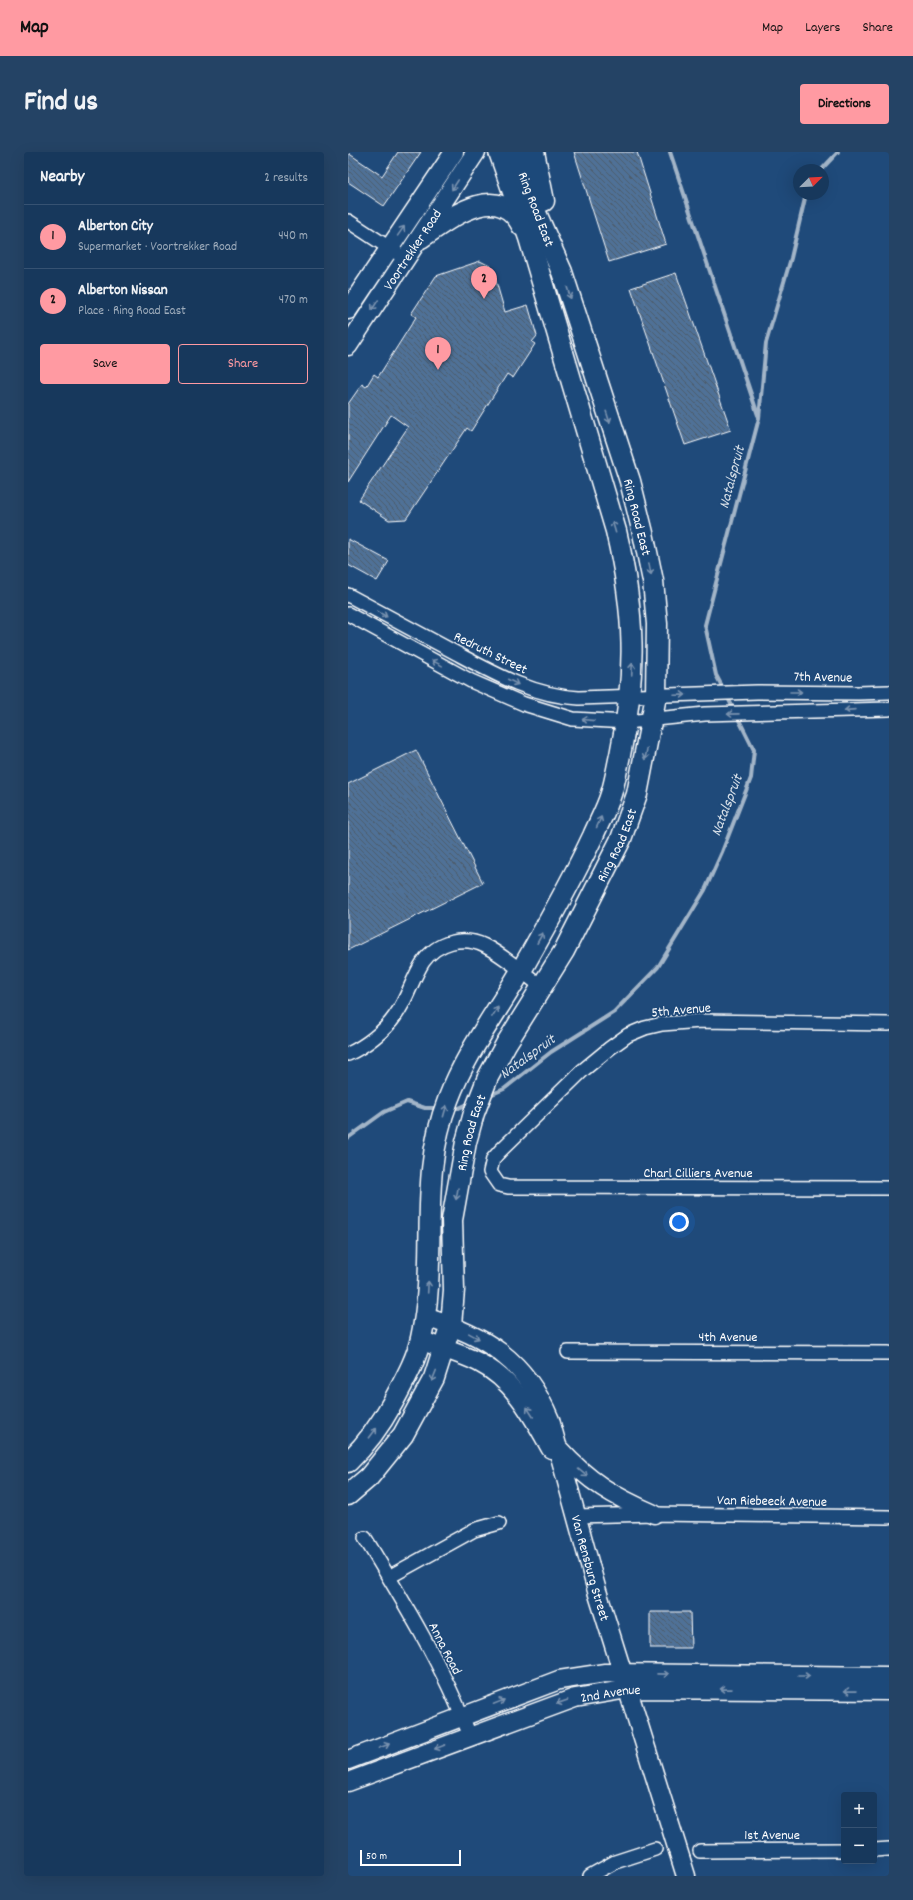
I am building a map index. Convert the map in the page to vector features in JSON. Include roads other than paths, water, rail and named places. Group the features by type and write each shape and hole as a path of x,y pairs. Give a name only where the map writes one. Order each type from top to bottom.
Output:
{"main road":[{"name":"Voortrekker Road","path":"348,310 454,152"},
{"name":"Voortrekker Road","path":"348,346 406,258 421,238 476,152"},
{"name":"Ring Road East","path":"348,1462 357,1454 383,1420 412,1368 421,1340 428,1288 430,1184 434,1148 448,1100 474,1045 520,972 580,864 611,795 627,722 630,698 632,662 631,617 625,572 616,532 528,238 499,152"},
{"name":"Ring Road East","path":"348,1495 369,1477 403,1435 434,1378 451,1325 454,1290 452,1220 466,1142 488,1077 506,1044 564,951 621,839 637,794 653,720 656,696 657,624 653,581 643,533 630,481 562,272 536,213 516,152"},
{"path":"534,152 539,182 562,272"},
{"path":"421,238 464,209 477,205 495,205 510,211 518,219 528,238"},
{"name":"Van Rensburg Street","path":"425,1317 451,1325 471,1334 491,1346 514,1364 530,1381 541,1399 550,1420 597,1592 686,1876"},
{"path":"421,1340 443,1350 477,1362 495,1372 516,1392 532,1415 563,1471"},
{"path":"556,1445 575,1466 597,1484 620,1500 654,1514"},
{"name":"2nd Avenue","path":"348,1760 559,1680 594,1674 626,1681 889,1691"},
{"name":"2nd Avenue","path":"348,1782 470,1736 626,1681 889,1676"}],"street":[{"path":"348,221 389,249 406,258"},
{"name":"Redruth Street","path":"348,595 395,622 517,684 551,696 567,698 630,698 702,695"},
{"path":"348,614 448,669 512,700 546,712 573,718 627,722 705,714 889,709"},
{"name":"7th Avenue","path":"702,695 757,692 889,692"},
{"path":"348,1054 361,1048 370,1041 394,1017 422,963 428,955 443,945 456,940 469,940 484,945 499,954 520,972 542,986"},
{"name":"5th Avenue","path":"508,1188 498,1185 490,1172 493,1159 582,1071 628,1035 645,1028 662,1024 701,1021 889,1024"},
{"name":"Charl Cilliers Avenue","path":"508,1188 889,1188"},
{"name":"4th Avenue","path":"568,1352 889,1353"},
{"name":"Van Riebeeck Avenue","path":"576,1516 654,1514 889,1517"},
{"path":"389,1577 474,1530 499,1523"},
{"name":"Anna Road","path":"365,1538 427,1643 463,1717 470,1736"},
{"path":"590,1876 615,1862 655,1849"},
{"name":"1st Avenue","path":"700,1851 841,1850"},
{"path":"877,1850 889,1850"}],"waterway":[{"path":"670,152 758,415"},
{"name":"Natalspruit","path":"827,164 838,152"},
{"name":"Natalspruit","path":"724,690 716,675 705,625 759,418 766,343 791,258 805,200"},
{"name":"Natalspruit","path":"488,1096 504,1089 551,1052 614,1012 658,967 705,890 722,852 751,778 754,750 727,696"},
{"name":"Natalspruit","path":"348,1138 384,1112 407,1102 425,1108 439,1108"},
{"name":"Natalspruit","path":"452,1108 459,1108 470,1103"}],"place":[{"name":"Alberton Nissan","path":"484,299"},
{"name":"Alberton City","path":"438,370"}]}
